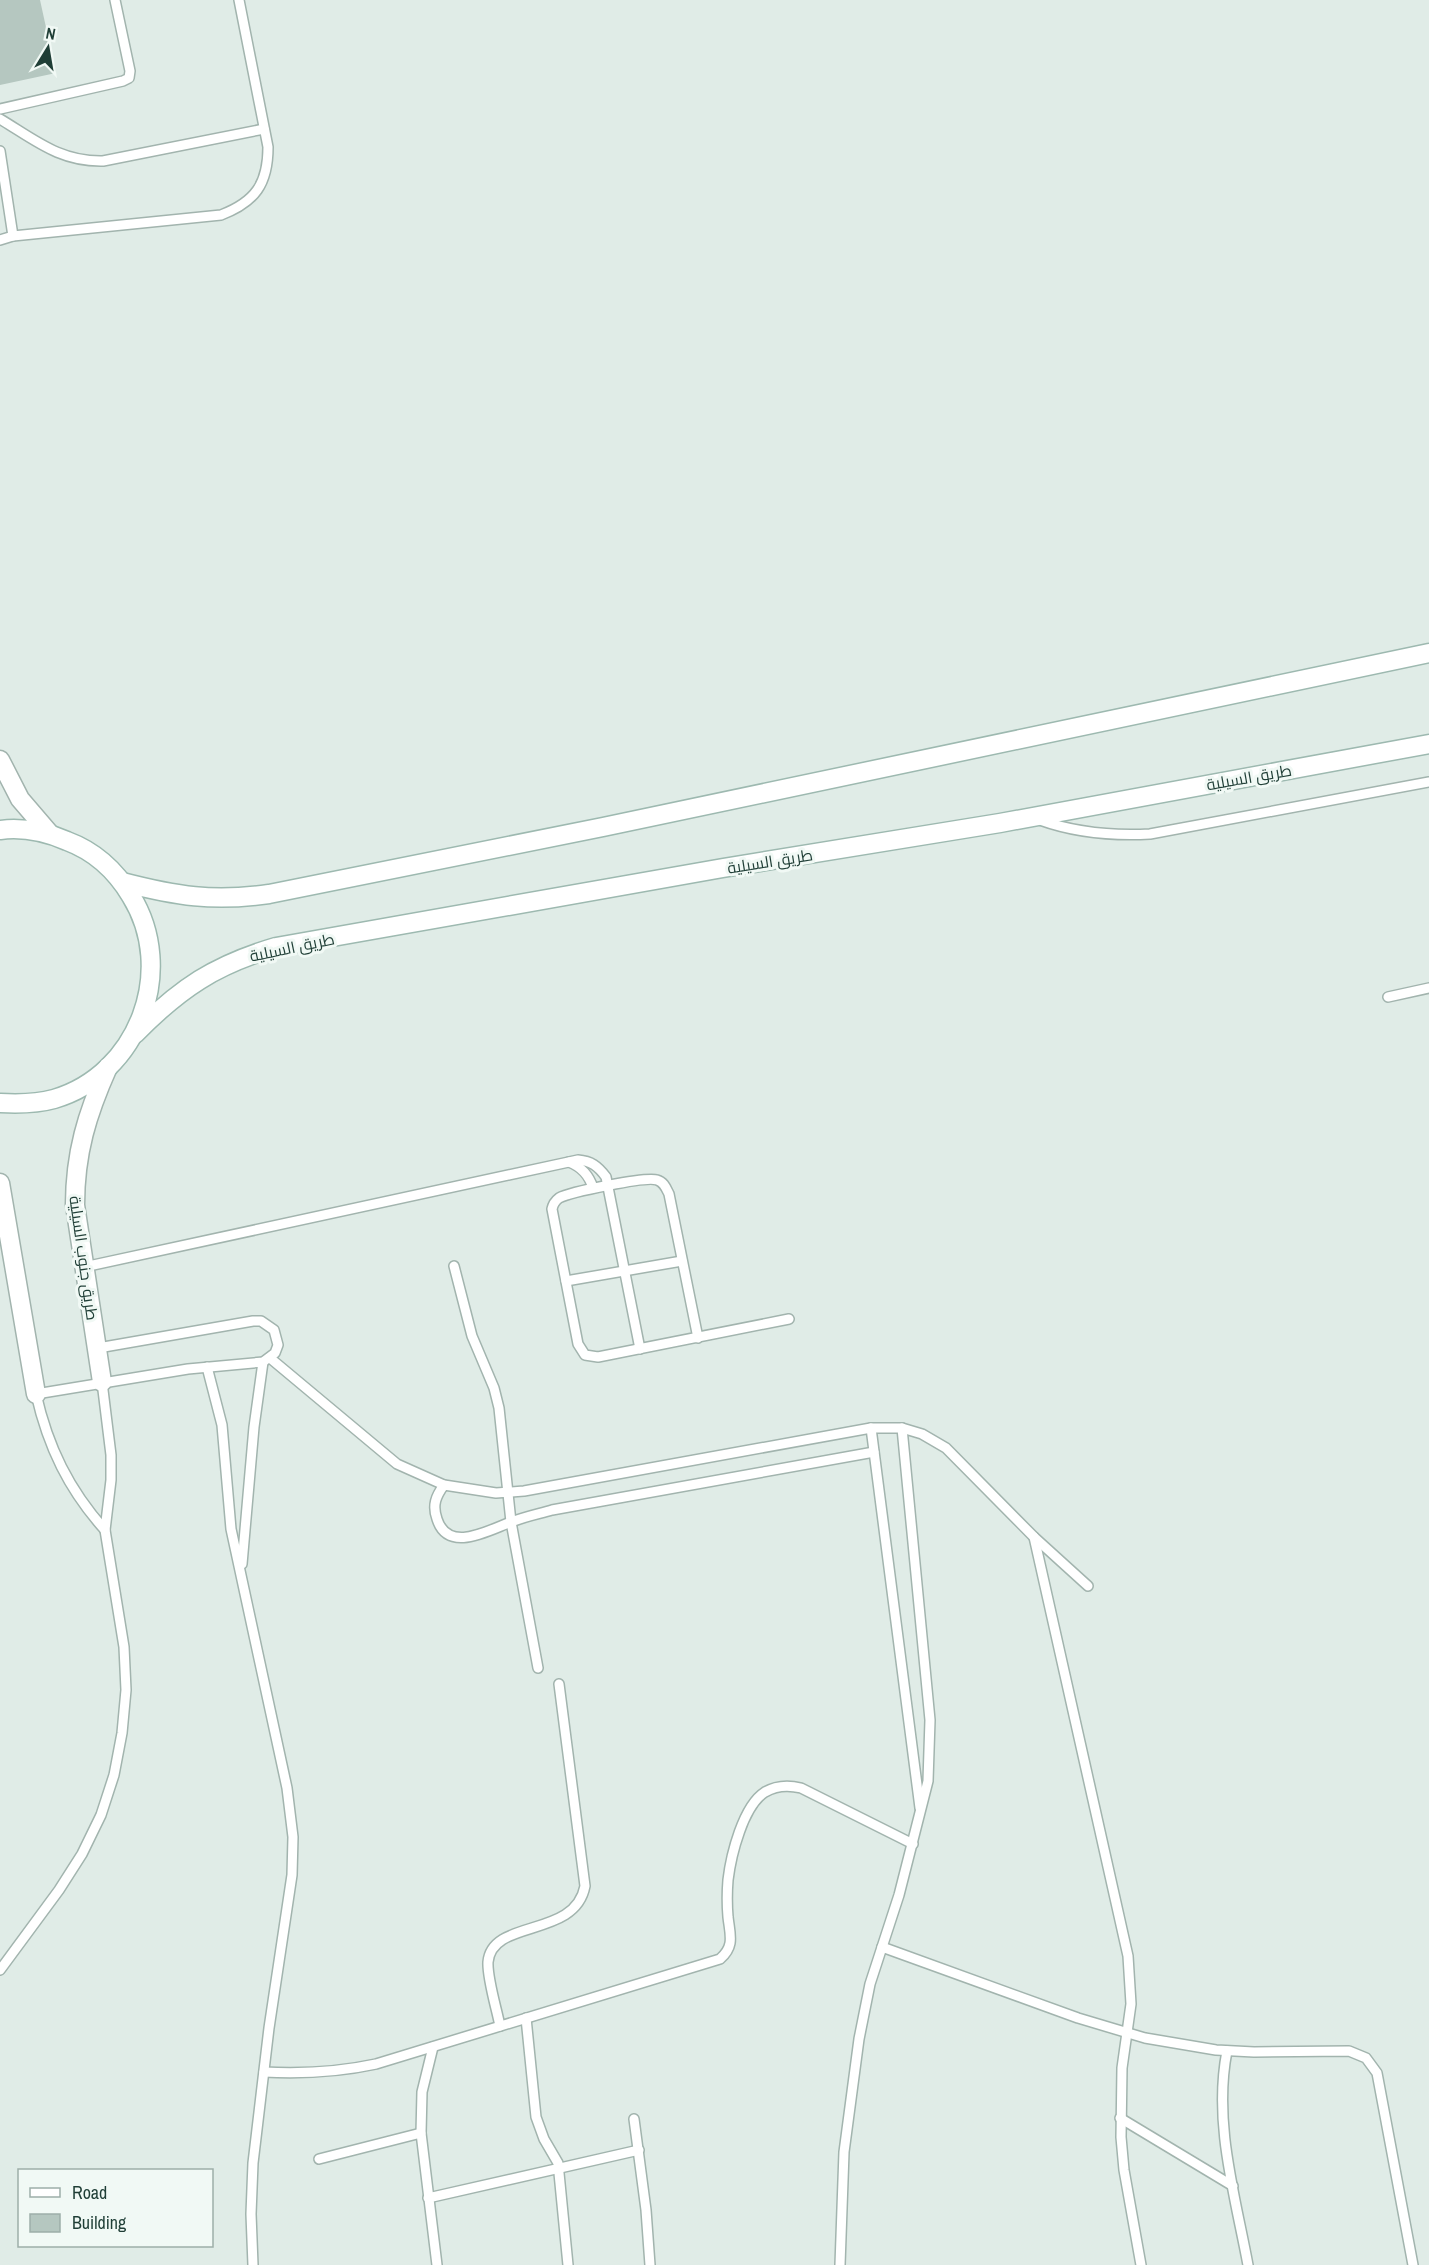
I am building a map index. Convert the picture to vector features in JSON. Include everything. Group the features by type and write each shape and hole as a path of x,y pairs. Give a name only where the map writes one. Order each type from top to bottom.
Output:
{"main road":[{"path":"122,882 181,896 210,899 240,898 278,892 603,827 1429,653"},
{"name":"طريق السيلية","path":"135,1034 159,1009 204,976 244,957 276,947 620,886 1032,817 1429,744"},
{"path":"0,760 20,799 50,834"},
{"path":"0,830 27,830 50,834 77,845 102,861 122,882 140,909 150,940 152,972 147,1004 135,1034 108,1067 83,1086 55,1098 24,1104 0,1103"},
{"name":"طريق جنوب السيلية","path":"102,1382 75,1205 75,1176 86,1120 108,1067"},
{"path":"0,1183 36,1394"}],"lane":[{"path":"0,109 129,78 130,71 115,0"},
{"path":"0,240 14,236 221,215 238,208 252,197 262,182 268,165 264,129 239,0"},
{"path":"0,119 48,149 84,162 103,161 264,129"},
{"path":"0,151 14,236"},
{"path":"1032,817 1080,831 1105,835 1150,834 1429,782"},
{"path":"1388,997 1429,988"},
{"path":"84,1267 569,1162 586,1161 595,1164 606,1177 640,1349"},
{"path":"569,1162 586,1173 593,1188"},
{"path":"698,1338 669,1194 662,1183 652,1179 593,1188 562,1196 553,1205 579,1344 585,1355 598,1357 698,1338 789,1318"},
{"path":"566,1281 682,1261"},
{"path":"454,1266 472,1336 494,1388 511,1522 538,1668"},
{"path":"98,1348 261,1322 274,1330 278,1337 278,1345 266,1360 254,1427 242,1569"},
{"path":"105,1530 87,1511 60,1467 42,1420 36,1394 102,1382 266,1360 397,1464 444,1485 496,1493 524,1491 871,1428 902,1428 922,1434 945,1448 1034,1537 1088,1586"},
{"path":"207,1367 222,1425 228,1509 235,1548 242,1569 287,1788 293,1837 292,1875 264,2072 251,2188 253,2265"},
{"path":"0,1970 59,1890 82,1854 101,1815 114,1775 122,1733 126,1690 124,1647 105,1530 111,1480 111,1455 102,1382"},
{"path":"871,1428 921,1816"},
{"path":"840,2265 844,2163 850,2093 870,1984 921,1816 928,1781 930,1720 902,1428"},
{"path":"444,1485 436,1497 434,1511 438,1525 448,1535 461,1538 485,1533 511,1522 552,1510 874,1452"},
{"path":"1034,1537 1128,1956 1131,2004 1122,2068 1120,2118 1124,2170 1141,2265"},
{"path":"500,2026 488,1967 492,1949 508,1937 568,1915 581,1900 585,1886 559,1684"},
{"path":"264,2072 344,2071 376,2064 714,1962 726,1955 731,1941 728,1890 736,1845 758,1798 772,1789 791,1786 801,1788 913,1844"},
{"path":"882,1947 1078,2018 1127,2033 1179,2045 1227,2051 1349,2050 1359,2053 1377,2073 1413,2265"},
{"path":"526,2018 536,2117 544,2139 554,2154 558,2169 568,2265"},
{"path":"433,2047 422,2092 421,2133 437,2265"},
{"path":"1227,2051 1223,2071 1221,2110 1248,2265"},
{"path":"1120,2118 1233,2186"},
{"path":"634,2119 646,2210 650,2265"},
{"path":"319,2159 421,2133"},
{"path":"428,2198 639,2150"}],"building":[{"path":"0,0 40,0 56,73 0,85"}]}
